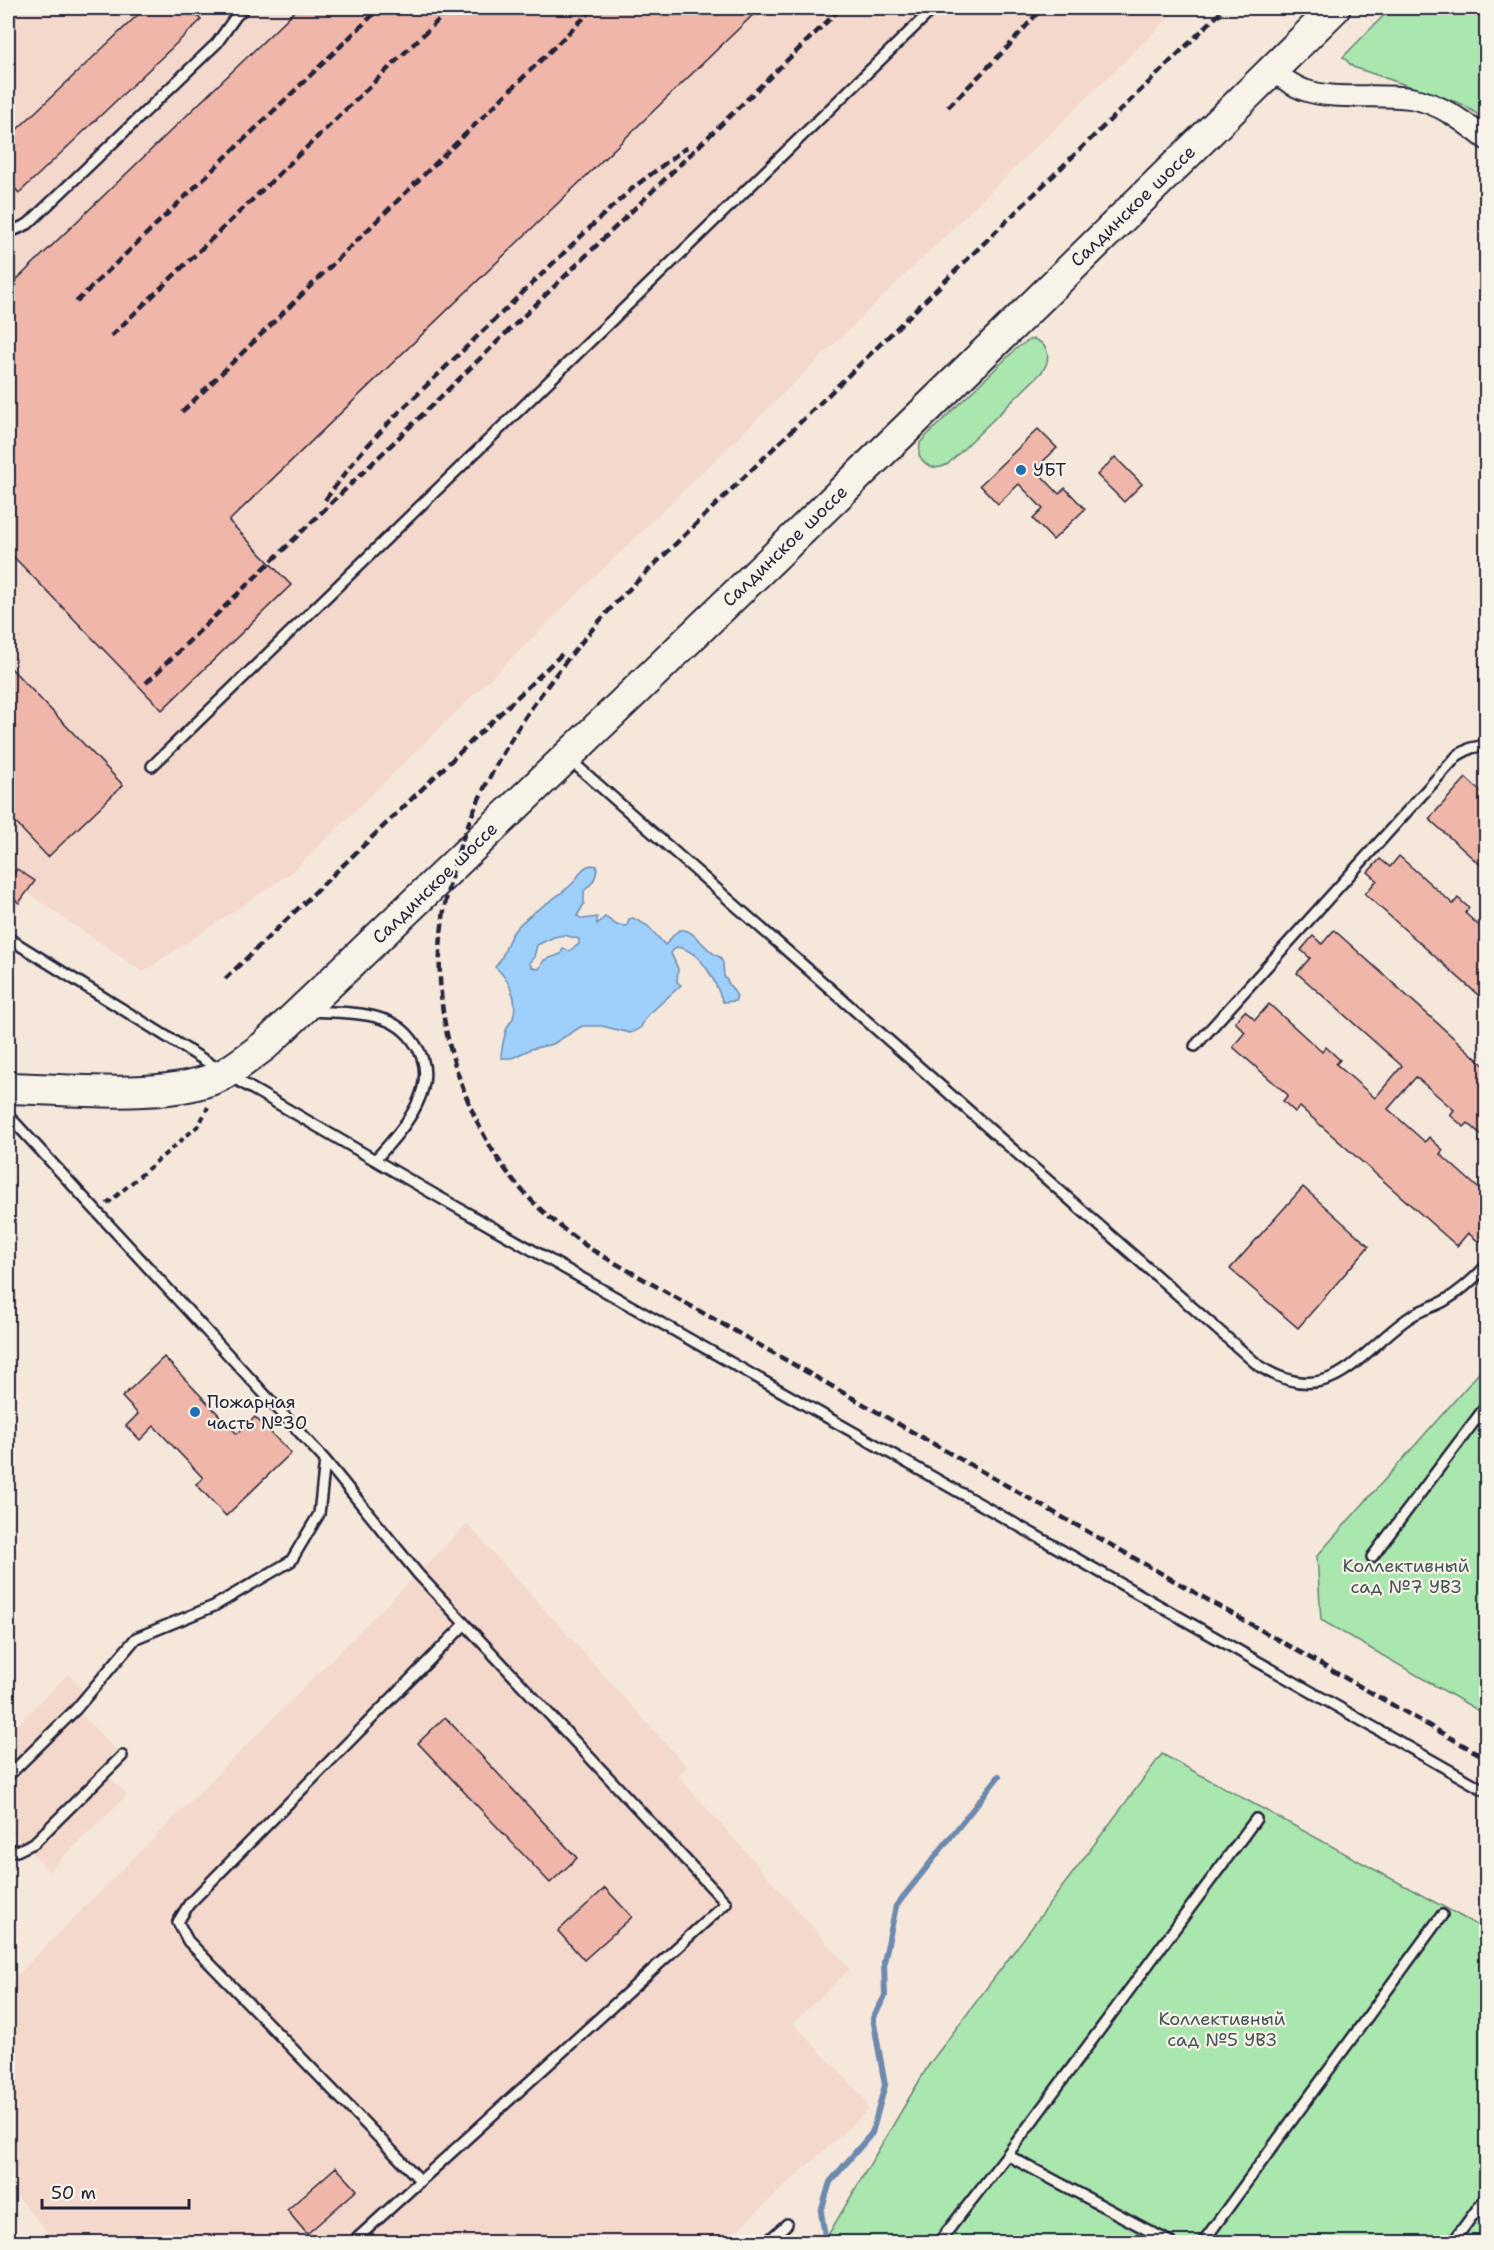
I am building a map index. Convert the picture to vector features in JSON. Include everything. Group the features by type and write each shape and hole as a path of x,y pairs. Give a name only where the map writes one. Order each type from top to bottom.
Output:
{"main road":[{"name":"Салдинское шоссе","path":"8,1088 144,1091 185,1086 225,1073 264,1046 568,757 1335,8"}],"street":[{"path":"1273,70 1288,83 1305,90 1330,94 1411,98 1432,104 1458,116 1486,139"}],"lane":[{"path":"8,233 28,224 217,43 244,8"},
{"path":"152,766 934,8"},
{"path":"1195,1046 1458,755 1471,748 1486,745"},
{"path":"568,757 1009,1143 1259,1366 1273,1375 1285,1380 1296,1381 1321,1381 1336,1376 1358,1363 1411,1316 1457,1293 1486,1266"},
{"path":"8,938 225,1073 375,1160 1486,1791"},
{"path":"302,1011 376,1017 402,1028 420,1051 425,1081 422,1094 401,1129 375,1160"},
{"path":"8,1115 325,1460 418,1574 726,1903 353,2242"},
{"path":"1372,1557 1486,1406"},
{"path":"8,1776 76,1709 136,1638 214,1606 291,1561 319,1514 325,1460"},
{"path":"420,2180 188,1941 178,1922 189,1904 465,1624"},
{"path":"8,1850 17,1851 34,1844 122,1756"},
{"path":"939,2242 1256,1819"},
{"path":"1203,2242 1442,1915"},
{"path":"1007,2154 1170,2242"},
{"path":"1453,2242 1486,2197"},
{"path":"767,2242 787,2224"}],"path":[{"path":"97,1213 199,1125 225,1073"}],"shaded area":[{"path":"8,8 1179,8 292,872 143,972 27,893 8,922"},
{"path":"467,1524 687,1767 678,1776 850,1969 793,2023 865,2099 868,2110 724,2242 56,2242 8,2186 8,1984"},
{"path":"68,1674 84,1691 71,1704 116,1750 100,1767 127,1795 49,1871 8,1828 8,1793 15,1786 8,1777 8,1734"}],"green space":[{"path":"1391,8 1486,8 1486,120 1462,104 1353,67 1343,57"},
{"path":"1034,339 1043,345 1048,357 1042,372 948,464 931,467 924,462 919,455 920,443 924,438 1017,348"},
{"name":"Коллективный сад №7 УВЗ","path":"1486,1365 1486,1715 1321,1620 1317,1556"},
{"name":"Коллективный сад №5 УВЗ","path":"1162,1754 1486,1930 1486,2242 824,2242 928,2066"}],"water":[{"path":"588,866 597,866 596,873 584,891 584,904 577,916 583,919 597,917 597,924 605,917 617,925 627,926 629,919 633,918 648,926 665,945 678,931 688,931 720,957 724,976 737,996 735,1001 723,1002 716,985 700,960 685,949 676,947 671,953 678,969 677,982 681,985 647,1016 641,1027 635,1031 630,1033 602,1026 582,1026 553,1044 531,1049 512,1058 501,1058 504,1036 513,1018 515,1004 512,990 505,977 495,967 520,924 565,890","holes":["564,935 579,939 579,944 569,951 563,948 561,954 544,960 539,969 533,968 529,963 534,957 537,945"]}],"building":[{"path":"145,8 189,8 201,20 19,193 8,181 8,138"},
{"path":"298,8 760,8 229,521 291,585 162,710 8,551 8,288"},
{"path":"1038,429 1057,448 1035,469 1059,494 1065,488 1085,509 1053,540 1033,519 1043,509 1019,484 998,504 980,485"},
{"path":"1115,457 1142,484 1124,502 1097,475"},
{"path":"8,665 123,785 48,857 8,815"},
{"path":"1466,778 1486,796 1486,870 1429,819"},
{"path":"1399,856 1453,904 1458,898 1469,908 1465,913 1486,932 1486,1002 1365,894 1377,880 1368,872 1380,859 1390,867"},
{"path":"17,869 35,881 19,903 8,894 8,882"},
{"path":"1334,930 1486,1067 1486,1139 1468,1123 1464,1127 1450,1115 1454,1110 1416,1077 1388,1109 1425,1142 1429,1137 1443,1150 1440,1154 1486,1195 1486,1234 1479,1242 1468,1233 1457,1246 1300,1107 1295,1112 1283,1101 1288,1095 1233,1047 1245,1032 1235,1022 1245,1011 1255,1020 1269,1004 1322,1052 1326,1047 1340,1060 1336,1064 1375,1098 1402,1066 1297,973 1310,958 1301,950 1313,936 1322,944"},
{"path":"1303,1187 1369,1246 1298,1328 1230,1269"},
{"path":"164,1357 237,1434 255,1417 291,1453 226,1516 196,1484 203,1478 154,1426 140,1440 126,1426 138,1414 122,1397"},
{"path":"445,1717 577,1858 550,1883 418,1743"},
{"path":"605,1888 632,1917 584,1960 558,1931"},
{"path":"336,2167 357,2190 307,2234 287,2210"}],"waterway":[{"path":"826,2242 821,2212 830,2182 872,2133 885,2085 873,2018 885,1996 884,1962 896,1906 999,1776"}],"railway":[{"path":"76,302 380,8"},
{"path":"111,336 451,8"},
{"path":"182,412 594,8"},
{"path":"146,683 841,8"},
{"path":"948,107 1006,49 1042,8"},
{"path":"615,603 1225,8"},
{"path":"325,500 359,455 394,417 602,216 634,187 687,147"},
{"path":"621,597 576,649 534,704 498,762 469,823 449,886 440,951 444,1019 463,1088 474,1115 499,1161 531,1200 550,1218 594,1251 1486,1758"},
{"path":"225,979 563,653"}],"place":[{"name":"УБТ","path":"1021,470"},
{"name":"Пожарная часть №30","path":"195,1412"}]}
